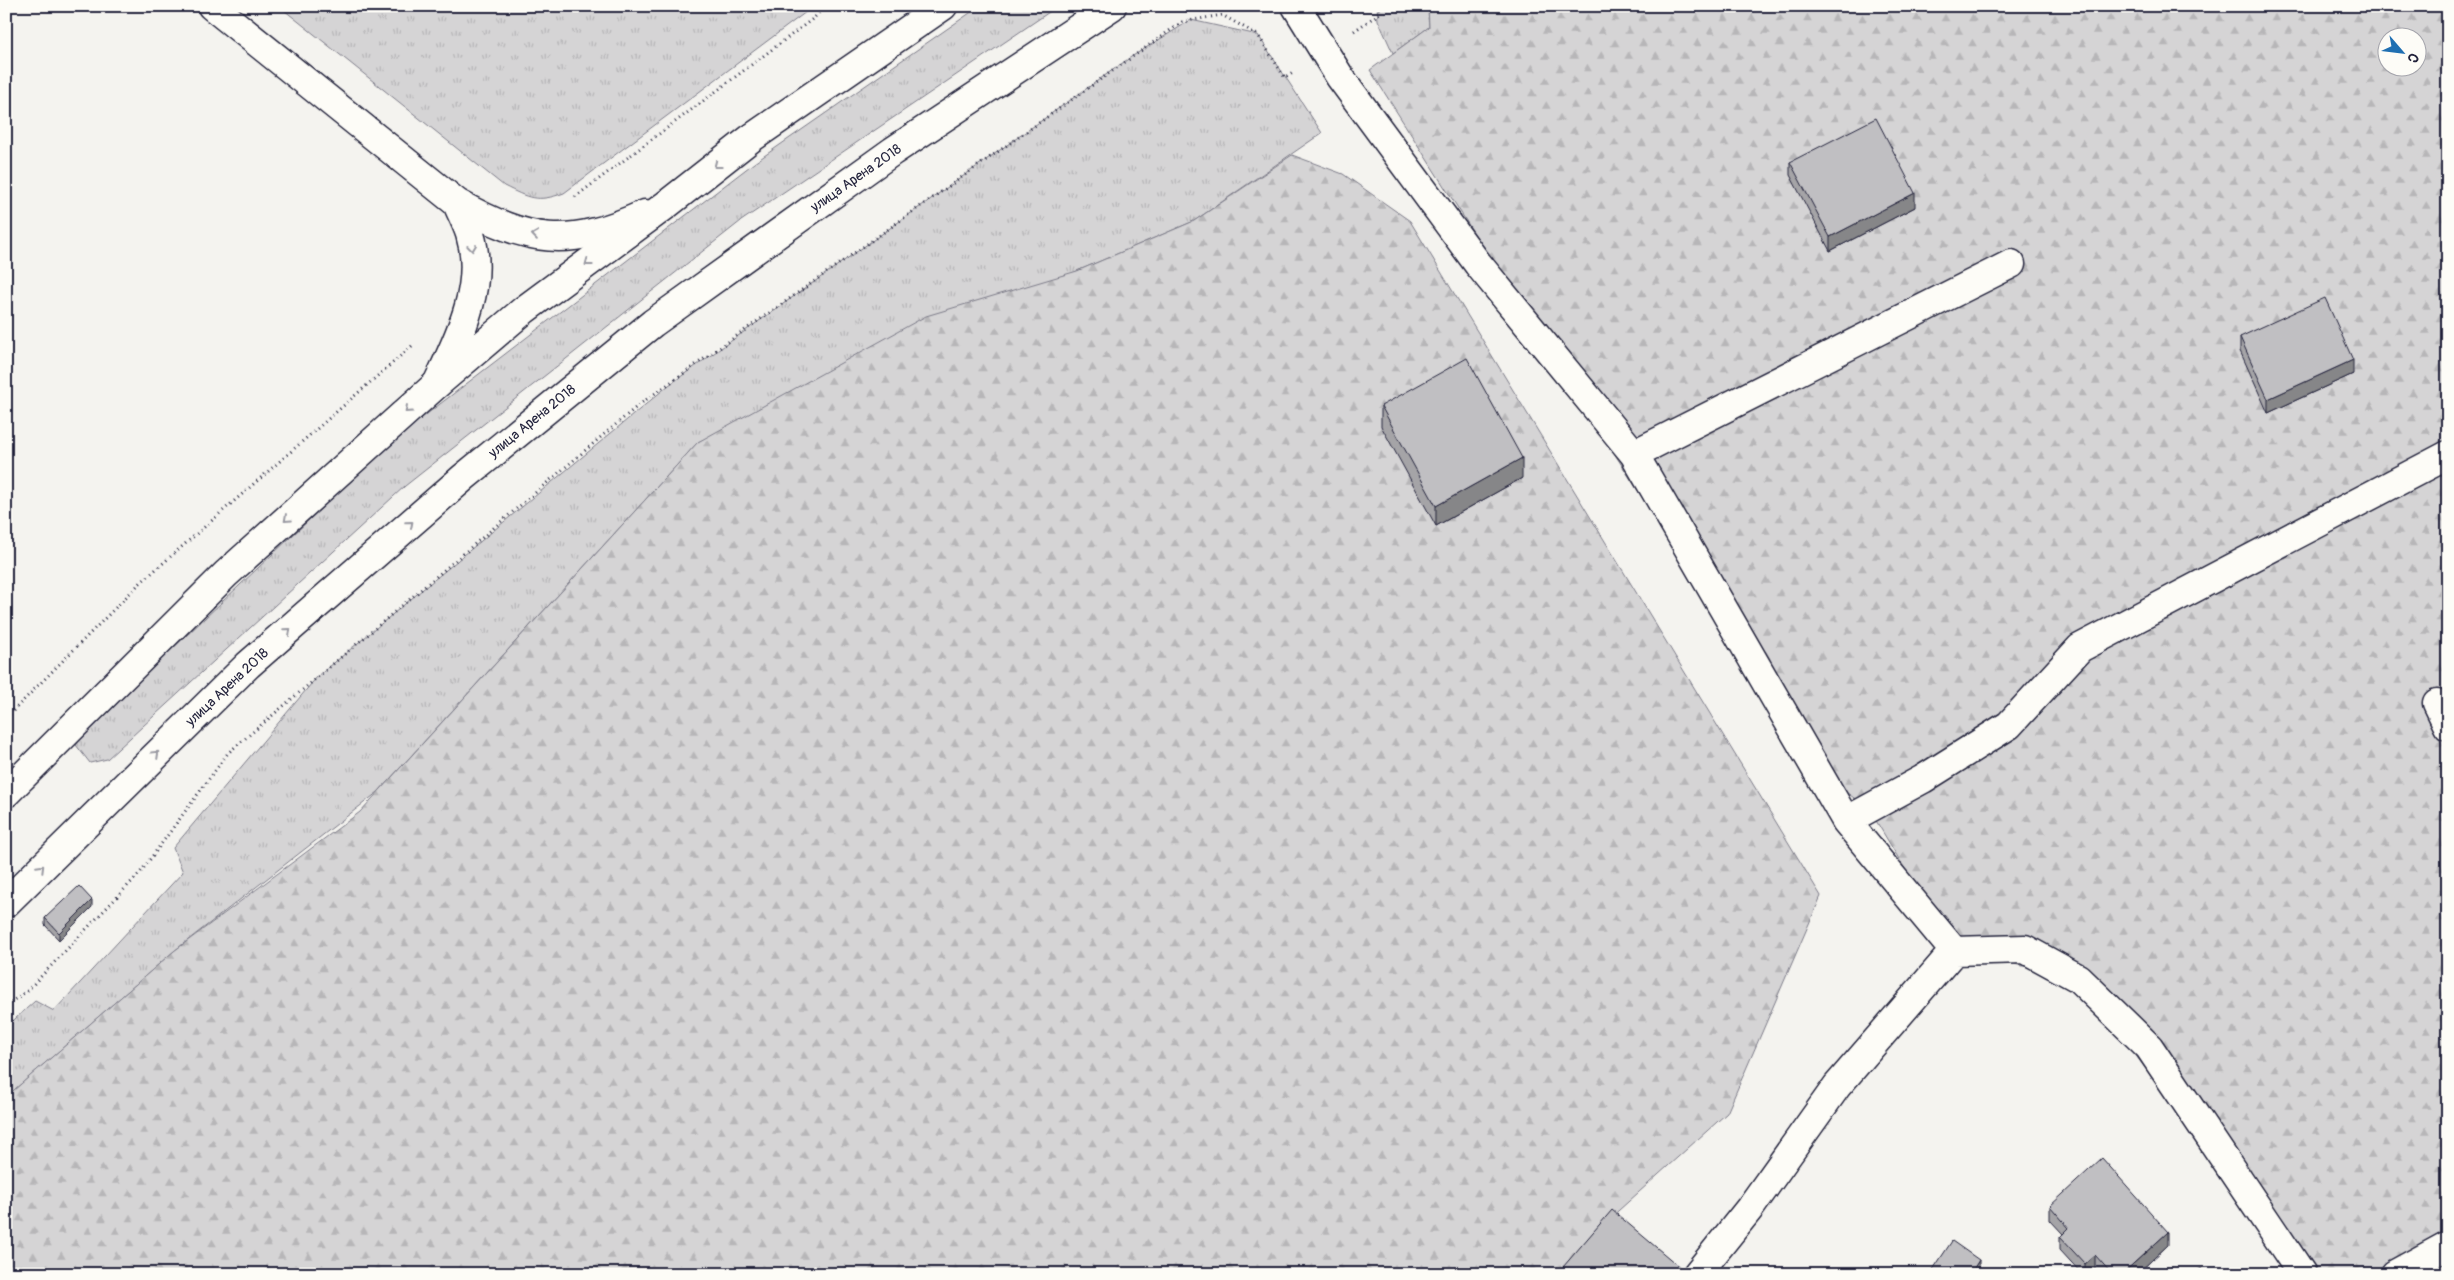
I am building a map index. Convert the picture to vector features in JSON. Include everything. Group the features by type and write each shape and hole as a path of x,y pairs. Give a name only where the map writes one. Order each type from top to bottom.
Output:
{"main road":[{"path":"212,6 456,203 485,218 521,233 550,237 581,236 617,227 666,205"},
{"path":"6,793 226,574 437,384 524,310 666,205 920,6"},
{"path":"750,139 943,6"},
{"name":"улица Арена 2018","path":"6,903 248,665 464,476 653,323 893,151 1112,6"},
{"path":"1296,6 1340,77 1478,264 1634,454 1846,821 1954,951"},
{"path":"437,384 461,332 470,300 474,265 471,235 456,203"},
{"path":"1634,454 2011,264"},
{"path":"1846,821 1923,779 2009,725 2080,648 2448,455"},
{"path":"1698,1274 1750,1208 1838,1086 1954,951 2025,950 2078,978 2149,1047 2302,1274"},
{"path":"2394,1274 2448,1245"}],"path":[{"path":"569,201 814,18 825,6"},
{"path":"1378,6 1380,13"},
{"path":"6,1005 26,992 140,874 228,753 640,404 1182,22 1222,15 1258,35 1285,78"},
{"path":"6,718 138,585 420,338"}],"green space":[{"path":"279,6 814,6 564,193 547,198 533,198 504,186"},
{"path":"980,6 1058,6 741,221 405,486 107,759 90,763 76,745 83,733 397,437 754,163"},
{"path":"1377,6 1428,6 1429,27 1393,53 1378,20"},
{"path":"1428,6 2448,6 2448,1258 2412,1274 2299,1274 2078,978 1954,951 1869,809 1816,770 1370,70 1429,27"},
{"path":"1191,20 1258,35 1322,133 1194,221 1077,271 698,442 378,792 174,951 6,1097 6,1027 35,1001 54,1011 183,872 173,848 317,677 669,385 1131,57"},
{"path":"1292,155 1343,174 1410,221 1821,896 1727,1113 1589,1237 1595,1274 6,1274 6,1097 174,951 360,812 698,442 926,316 1077,271 1194,221"}],"building":[{"path":"1876,118 1915,193 1830,237 1790,162"},
{"path":"2325,298 2353,360 2268,399 2240,337"},
{"path":"1467,358 1522,458 1436,506 1381,406"},
{"path":"79,886 92,900 59,933 45,918"},
{"path":"2102,1158 2168,1232 2122,1274 2112,1274 2095,1255 2085,1264 2060,1237 2069,1228 2050,1206"},
{"path":"1612,1210 1682,1269 1678,1274 1557,1274"},
{"path":"1952,1241 1979,1260 1970,1274 1930,1274"},
{"path":"2201,1268 2205,1274 2193,1274"}]}
